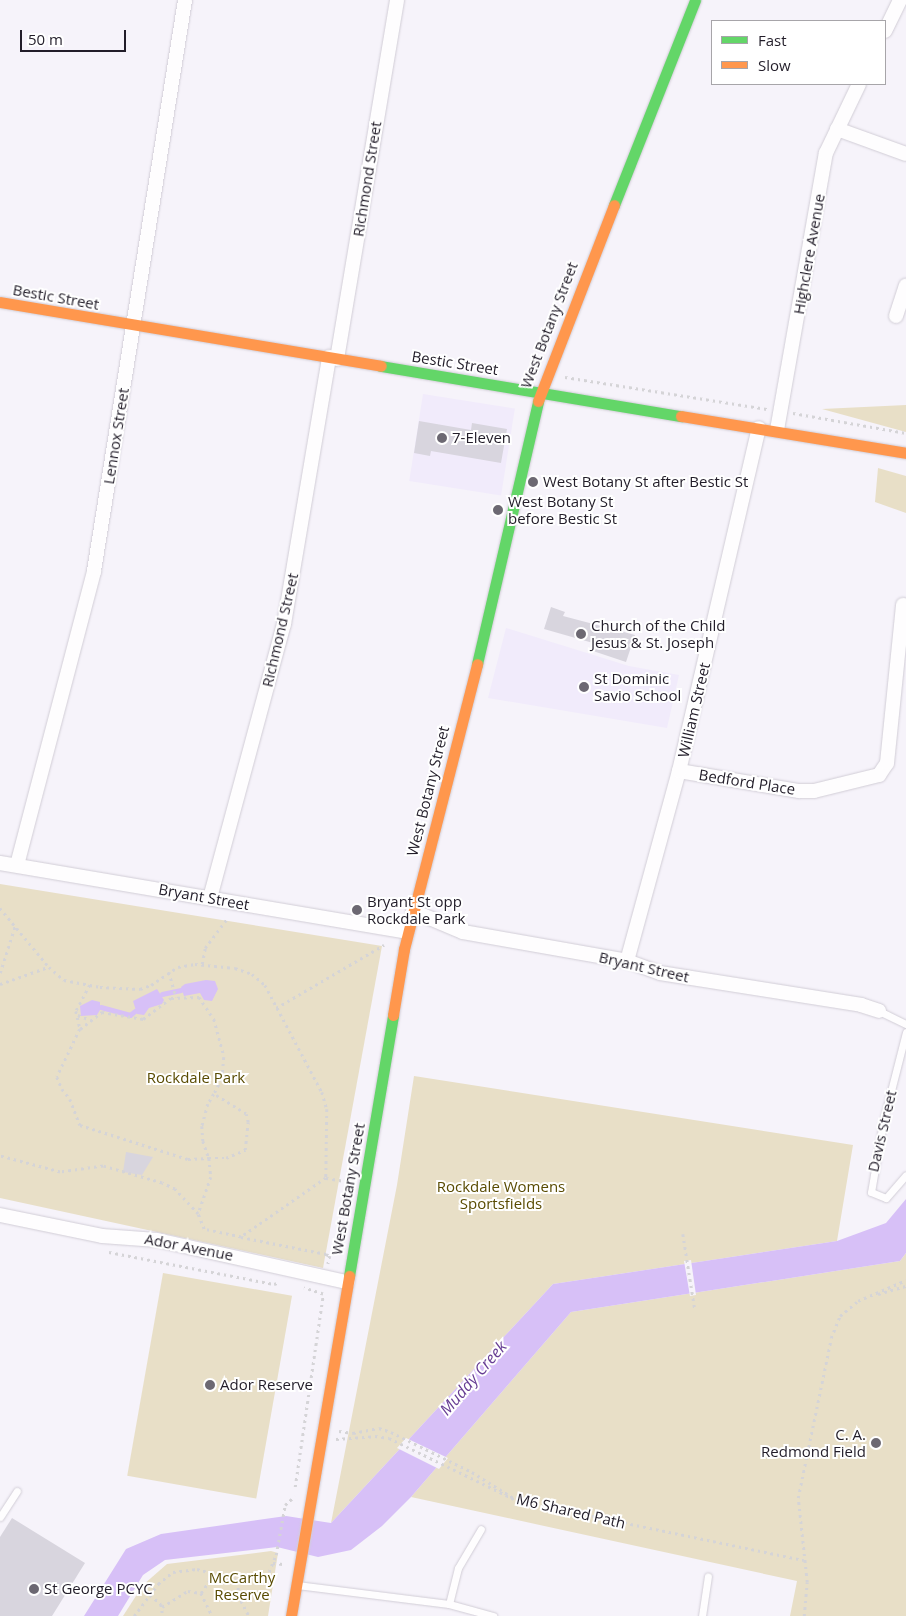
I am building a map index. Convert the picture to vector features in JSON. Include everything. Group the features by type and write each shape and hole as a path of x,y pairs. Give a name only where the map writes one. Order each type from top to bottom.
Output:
{"main road":[{"name":"West Botany Street","path":"291,1616 320,1435 407,932 478,658 540,391 695,0"},
{"name":"Bestic Street","path":"0,302 906,452"}],"street":[{"name":"Lennox Street","path":"17,865 94,571 185,0"},
{"name":"Richmond Street","path":"210,898 284,624 397,0"},
{"path":"886,29 900,0"},
{"name":"Highclere Avenue","path":"777,430 826,153 859,85"},
{"path":"837,129 906,154"},
{"path":"896,316 906,286"},
{"name":"William Street","path":"628,961 679,771 759,428"},
{"name":"Bedford Place","path":"679,771 799,791 814,791 879,775 887,764 903,605"},
{"name":"Bryant Street","path":"0,863 407,932"},
{"name":"Bryant Street","path":"412,911 462,932 628,961 660,973 861,1005 879,1011"},
{"name":"Ador Avenue","path":"0,1214 102,1236 157,1240 347,1282"}],"lane":[{"path":"879,1011 906,1024"},
{"name":"Davis Street","path":"906,1032 871,1178 871,1192 880,1198 886,1198 906,1175"},
{"path":"0,1518 17,1492"},
{"path":"449,1604 458,1568 481,1529"},
{"path":"702,1616 708,1576"},
{"path":"296,1585 449,1604 493,1616"}],"path":[{"path":"565,377 906,433"},
{"path":"0,908 49,967 64,980 90,985 140,989 151,986 178,967 202,964 252,974 265,986 322,1092 327,1109 326,1178"},
{"path":"202,964 205,948 226,919"},
{"path":"0,973 14,926"},
{"path":"276,1008 384,945"},
{"path":"0,984 49,967"},
{"path":"169,972 176,997"},
{"path":"80,1029 76,1011 90,985"},
{"path":"198,1214 211,1177 209,1158 203,1141 202,1126 214,1094 222,1079 224,1056 221,1038 208,1006 199,998 176,997 161,1008 153,1008 143,1019 102,1012 88,1019 80,1029 56,1077 70,1099 80,1125 188,1160 209,1158 226,1158 245,1150 248,1122 246,1114 214,1094"},
{"path":"76,1011 80,1018 88,1019"},
{"path":"0,1156 60,1172 103,1166 175,1189 198,1214 204,1229 326,1254 330,1256 328,1264"},
{"path":"241,1237 326,1178 345,1181"},
{"path":"683,1234 695,1310"},
{"name":"Ador Avenue","path":"102,1250 274,1284 282,1282"},
{"path":"804,1616 807,1582 798,1498 831,1338 840,1316 858,1301 906,1280"},
{"path":"294,1503 294,1479 323,1294 299,1285"},
{"path":"877,1294 884,1295 906,1286"},
{"path":"339,1431 353,1433 379,1428 510,1493 516,1500"},
{"name":"M6 Shared Path","path":"320,1435 348,1440 375,1436 398,1443 516,1500 804,1560"},
{"path":"134,1616 150,1595 173,1572 197,1569 239,1580 260,1580 273,1563 276,1555 285,1505 295,1496"},
{"path":"273,1563 283,1564 284,1556"},
{"path":"201,1592 214,1574"},
{"path":"239,1580 238,1595 249,1616"},
{"path":"162,1607 188,1591 201,1592"},
{"path":"201,1592 212,1616"},
{"path":"150,1595 162,1607 163,1616"}],"shaded area":[{"path":"423,394 515,409 501,495 409,481"},
{"name":"St Dominic Savio School","path":"506,628 629,666 679,675 667,728 488,698"}],"green space":[{"path":"906,405 906,432 822,409"},
{"path":"878,468 906,476 906,513 875,502"},
{"name":"Rockdale Park","path":"0,884 382,946 323,1268 0,1198"},
{"name":"Rockdale Womens Sportsfields","path":"414,1076 853,1145 837,1241 553,1284 331,1523 397,1185"},
{"path":"906,1253 906,1616 790,1616 797,1581 411,1497 571,1312 900,1261"},
{"name":"Ador Reserve","path":"163,1273 292,1296 256,1499 127,1476"},
{"name":"McCarthy Reserve","path":"271,1551 278,1553 268,1616 123,1616 143,1585 167,1564"}],"water":[{"path":"206,980 215,981 218,989 212,1001 204,1000 200,993 184,996 181,987 185,984"},
{"path":"157,989 164,1000 162,1004 149,1008 144,1015 137,1014 133,1001"},
{"path":"92,1000 100,1002 100,1010 97,1015 81,1016 80,1006"},
{"name":"Muddy Creek","path":"906,1199 906,1253 900,1261 571,1312 411,1497 382,1526 351,1550 318,1557 277,1547 165,1560 143,1575 118,1616 84,1616 126,1549 161,1534 286,1516 331,1523 553,1284 837,1241 886,1223"}],"pier":[{"path":"691,1260 696,1295 690,1296 684,1261"},
{"path":"406,1438 448,1458 439,1469 397,1448"}],"building":[{"path":"419,421 471,430 472,423 507,429 501,463 431,451 430,456 414,453"},
{"name":"Church of the Child Jesus & St. Joseph","path":"551,607 565,612 563,616 635,635 626,662 590,650 593,643 544,629"},
{"path":"126,1152 153,1157 142,1175 123,1172"},
{"name":"St George PCYC","path":"12,1518 85,1563 52,1616 0,1616 0,1537"}],"waterway":[{"path":"162,994 181,990"},
{"path":"101,1007 130,1015 135,1011"}],"traffic: fast":[{"path":"614,205 695,0"},
{"path":"381,366 681,416"},
{"path":"477,664 538,401"},
{"path":"349,1276 393,1015"}],"traffic: slow":[{"path":"538,401 614,205"},
{"path":"0,302 381,366"},
{"path":"681,416 906,453"},
{"path":"393,1015 404,949 477,664"},
{"path":"291,1616 349,1276"}],"place":[{"name":"7-Eleven","path":"442,438"},
{"name":"West Botany St after Bestic St","path":"533,482"},
{"name":"West Botany St before Bestic St","path":"498,510"},
{"name":"Church of the Child Jesus & St. Joseph","path":"581,634"},
{"name":"St Dominic Savio School","path":"584,687"},
{"name":"Bryant St opp Rockdale Park","path":"357,910"},
{"name":"Ador Reserve","path":"210,1385"},
{"name":"C. A. Redmond Field","path":"876,1443"},
{"name":"St George PCYC","path":"34,1589"}]}
